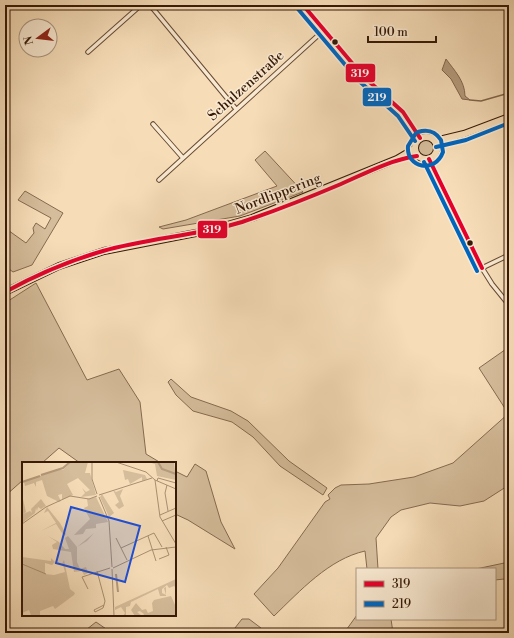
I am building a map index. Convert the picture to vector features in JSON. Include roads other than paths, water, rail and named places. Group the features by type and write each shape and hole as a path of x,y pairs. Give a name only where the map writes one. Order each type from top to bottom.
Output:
{"main road":[{"path":"437,148 464,134 509,117"},
{"path":"435,141 437,148 435,156 429,159 421,159 417,156 414,149 416,142 420,138 427,137 435,141 464,134"},
{"name":"Nordlippering","path":"5,292 59,266 104,251 219,228 252,218 397,159 414,149"},
{"name":"Nordlippering","path":"397,159 417,156"}],"street":[{"path":"88,52 141,5"},
{"path":"150,5 236,109"},
{"path":"303,5 366,80 403,112 420,138"},
{"name":"Schulzenstraße","path":"159,180 324,30"},
{"path":"153,124 183,158"},
{"path":"429,159 482,268 509,305"},
{"path":"482,268 509,255"}],"waterway":[{"path":"470,100 481,101 509,93"}]}
